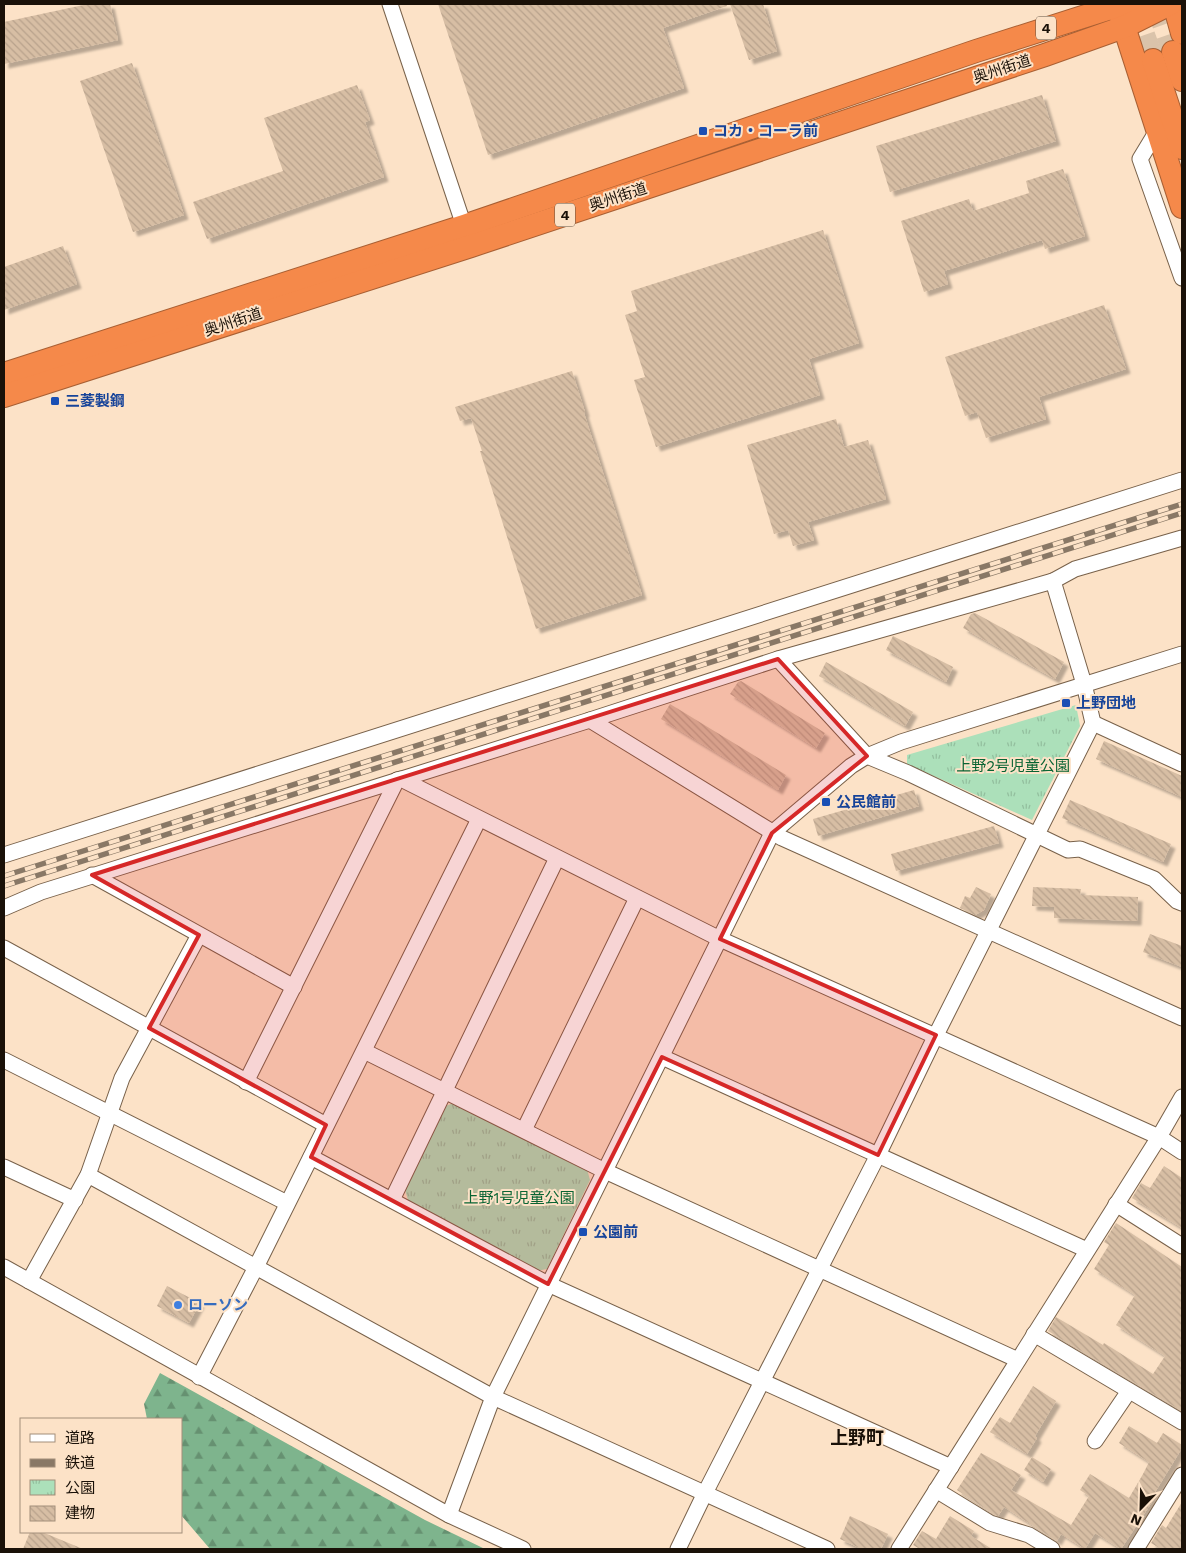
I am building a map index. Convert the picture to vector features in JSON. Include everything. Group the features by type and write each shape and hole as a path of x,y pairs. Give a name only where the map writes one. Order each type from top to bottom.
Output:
{"highway":[{"name":"奥州街道","path":"4,396 467,236 976,50 1117,5 1149,4"},
{"name":"奥州街道","path":"4,374 467,236 1045,55 1124,27 1172,4"},
{"path":"1172,4 1169,48 1182,148"},
{"path":"1117,5 1182,206"},
{"path":"1169,48 1182,80"}],"street":[{"path":"390,4 467,236"},
{"path":"1157,130 1140,159 1182,278"},
{"path":"4,856 1182,480"},
{"path":"4,908 41,892 92,875 590,720 778,659 1053,580 1076,569 1182,538"},
{"path":"678,1549 878,1155 1092,723 1084,684 1053,580"},
{"path":"449,1515 494,1397 548,1284 772,833 851,766 867,756 901,742 1182,654"},
{"path":"778,659 867,756 908,773 1068,850 1080,849 1154,879 1177,901 1182,903"},
{"path":"590,720 772,833 1182,1018"},
{"path":"1092,723 1182,764"},
{"path":"397,780 401,779 720,939 1159,1137 1182,1152"},
{"path":"246,1082 397,780"},
{"path":"199,1377 256,1267 479,819"},
{"path":"392,1200 557,858"},
{"path":"92,875 294,987"},
{"path":"524,1130 637,898"},
{"path":"29,1281 88,1175 122,1078 199,934"},
{"path":"4,948 326,1125"},
{"path":"364,1051 605,1171 1018,1360"},
{"path":"662,1057 1087,1250"},
{"path":"4,1060 287,1204"},
{"path":"899,1549 1159,1137 1182,1097"},
{"path":"311,1157 548,1284 951,1467"},
{"path":"4,1167 75,1200"},
{"path":"88,1175 494,1397 827,1549"},
{"path":"1116,1204 1182,1246"},
{"path":"4,1267 449,1515 523,1549"},
{"path":"1034,1334 1182,1422"},
{"path":"1095,1441 1129,1390"},
{"path":"1136,1549 1182,1475"},
{"path":"936,1490 990,1523 1029,1535 1052,1549"}],"highlighted area":[{"path":"778,659 867,756 772,833 720,939 936,1035 878,1155 662,1057 548,1284 311,1157 326,1125 149,1028 199,935 92,875"}],"green space":[{"name":"上野2号児童公園","path":"1076,705 1080,726 1032,820 907,764 907,755"},
{"name":"上野1号児童公園","path":"454,1103 587,1169 590,1180 547,1269 536,1271 408,1200 405,1190 445,1106"},
{"path":"160,1373 425,1520 485,1549 210,1549 182,1516 182,1418 147,1418 144,1404"}],"building":[{"path":"88,4 110,4 118,40 4,64 4,22"},
{"path":"438,4 727,4 727,6 663,28 684,88 488,155"},
{"path":"730,4 763,4 777,51 749,60"},
{"path":"132,63 184,215 133,232 80,81"},
{"path":"357,85 370,120 365,122 384,177 207,239 193,202 283,171 264,118"},
{"path":"1042,95 1056,141 890,192 876,146"},
{"path":"1063,169 1085,236 1045,249 1042,240 944,271 948,284 924,292 901,221 969,199 973,211 1029,193 1026,181"},
{"path":"823,230 859,343 809,359 820,395 656,447 634,380 645,377 625,315 637,311 631,291"},
{"path":"63,246 77,284 4,310 4,267"},
{"path":"1104,305 1126,369 1039,397 1046,419 986,438 977,412 965,416 945,357"},
{"path":"572,371 642,595 536,629 471,418 460,421 455,407"},
{"path":"836,419 844,447 868,440 886,499 808,522 814,540 793,546 788,530 774,534 747,445"},
{"path":"975,613 1064,662 1055,679 963,628 971,614"},
{"path":"893,636 953,667 946,682 886,650"},
{"path":"826,662 913,712 905,726 819,676"},
{"path":"741,681 825,733 816,748 730,694 738,682"},
{"path":"670,704 786,775 778,790 661,719"},
{"path":"1104,741 1182,776 1182,797 1096,759"},
{"path":"914,790 919,806 818,836 813,819"},
{"path":"1070,800 1171,844 1163,862 1062,818"},
{"path":"994,826 999,843 896,871 891,854"},
{"path":"976,887 991,894 984,910 975,915 960,908 965,896 970,898"},
{"path":"1033,887 1081,889 1080,895 1138,897 1137,921 1054,918 1054,907 1032,906"},
{"path":"1150,934 1182,946 1182,967 1143,952"},
{"path":"1164,1166 1182,1178 1182,1228 1132,1198 1141,1183 1150,1188"},
{"path":"1116,1223 1182,1267 1182,1411 1048,1331 1056,1317 1103,1345 1104,1343 1153,1374 1165,1356 1116,1325 1135,1295 1094,1269 1109,1245 1104,1242"},
{"name":"ローソン","path":"167,1286 200,1303 189,1323 157,1306"},
{"path":"1033,1386 1056,1401 1035,1436 1037,1438 1027,1454 990,1432 1000,1417 1010,1423"},
{"path":"1129,1426 1157,1443 1163,1433 1182,1445 1182,1448 1152,1497 1154,1499 1121,1549 1095,1533 1085,1549 1061,1534 1057,1541 1004,1507 998,1516 995,1515 957,1490 981,1453 1021,1475 1011,1490 1071,1525 1089,1496 1080,1490 1090,1474 1129,1498 1149,1462 1119,1443"},
{"path":"1032,1457 1051,1469 1043,1482 1024,1470"},
{"path":"1182,1502 1182,1549 1161,1549 1151,1543 1162,1525 1166,1528"},
{"path":"850,1516 888,1534 881,1549 862,1549 840,1539"},
{"path":"950,1516 974,1531 971,1536 992,1549 920,1549 913,1545 922,1531 936,1539"},
{"path":"30,1533 44,1533 83,1549 23,1549"}],"tunnel":[{"path":"1133,4 1153,60"},
{"path":"1156,4 1173,52"}],"railway":[{"path":"4,876 1182,504"},
{"path":"4,886 1182,513"}],"place":[{"name":"コカ・コーラ前","path":"703,131"},
{"name":"三菱製鋼","path":"55,401"},
{"name":"上野団地","path":"1066,703"},
{"name":"公民館前","path":"826,802"},
{"name":"公園前","path":"583,1232"},
{"name":"ローソン","path":"178,1305"}],"district":[{"name":"上野町","path":"857,1437"}]}
